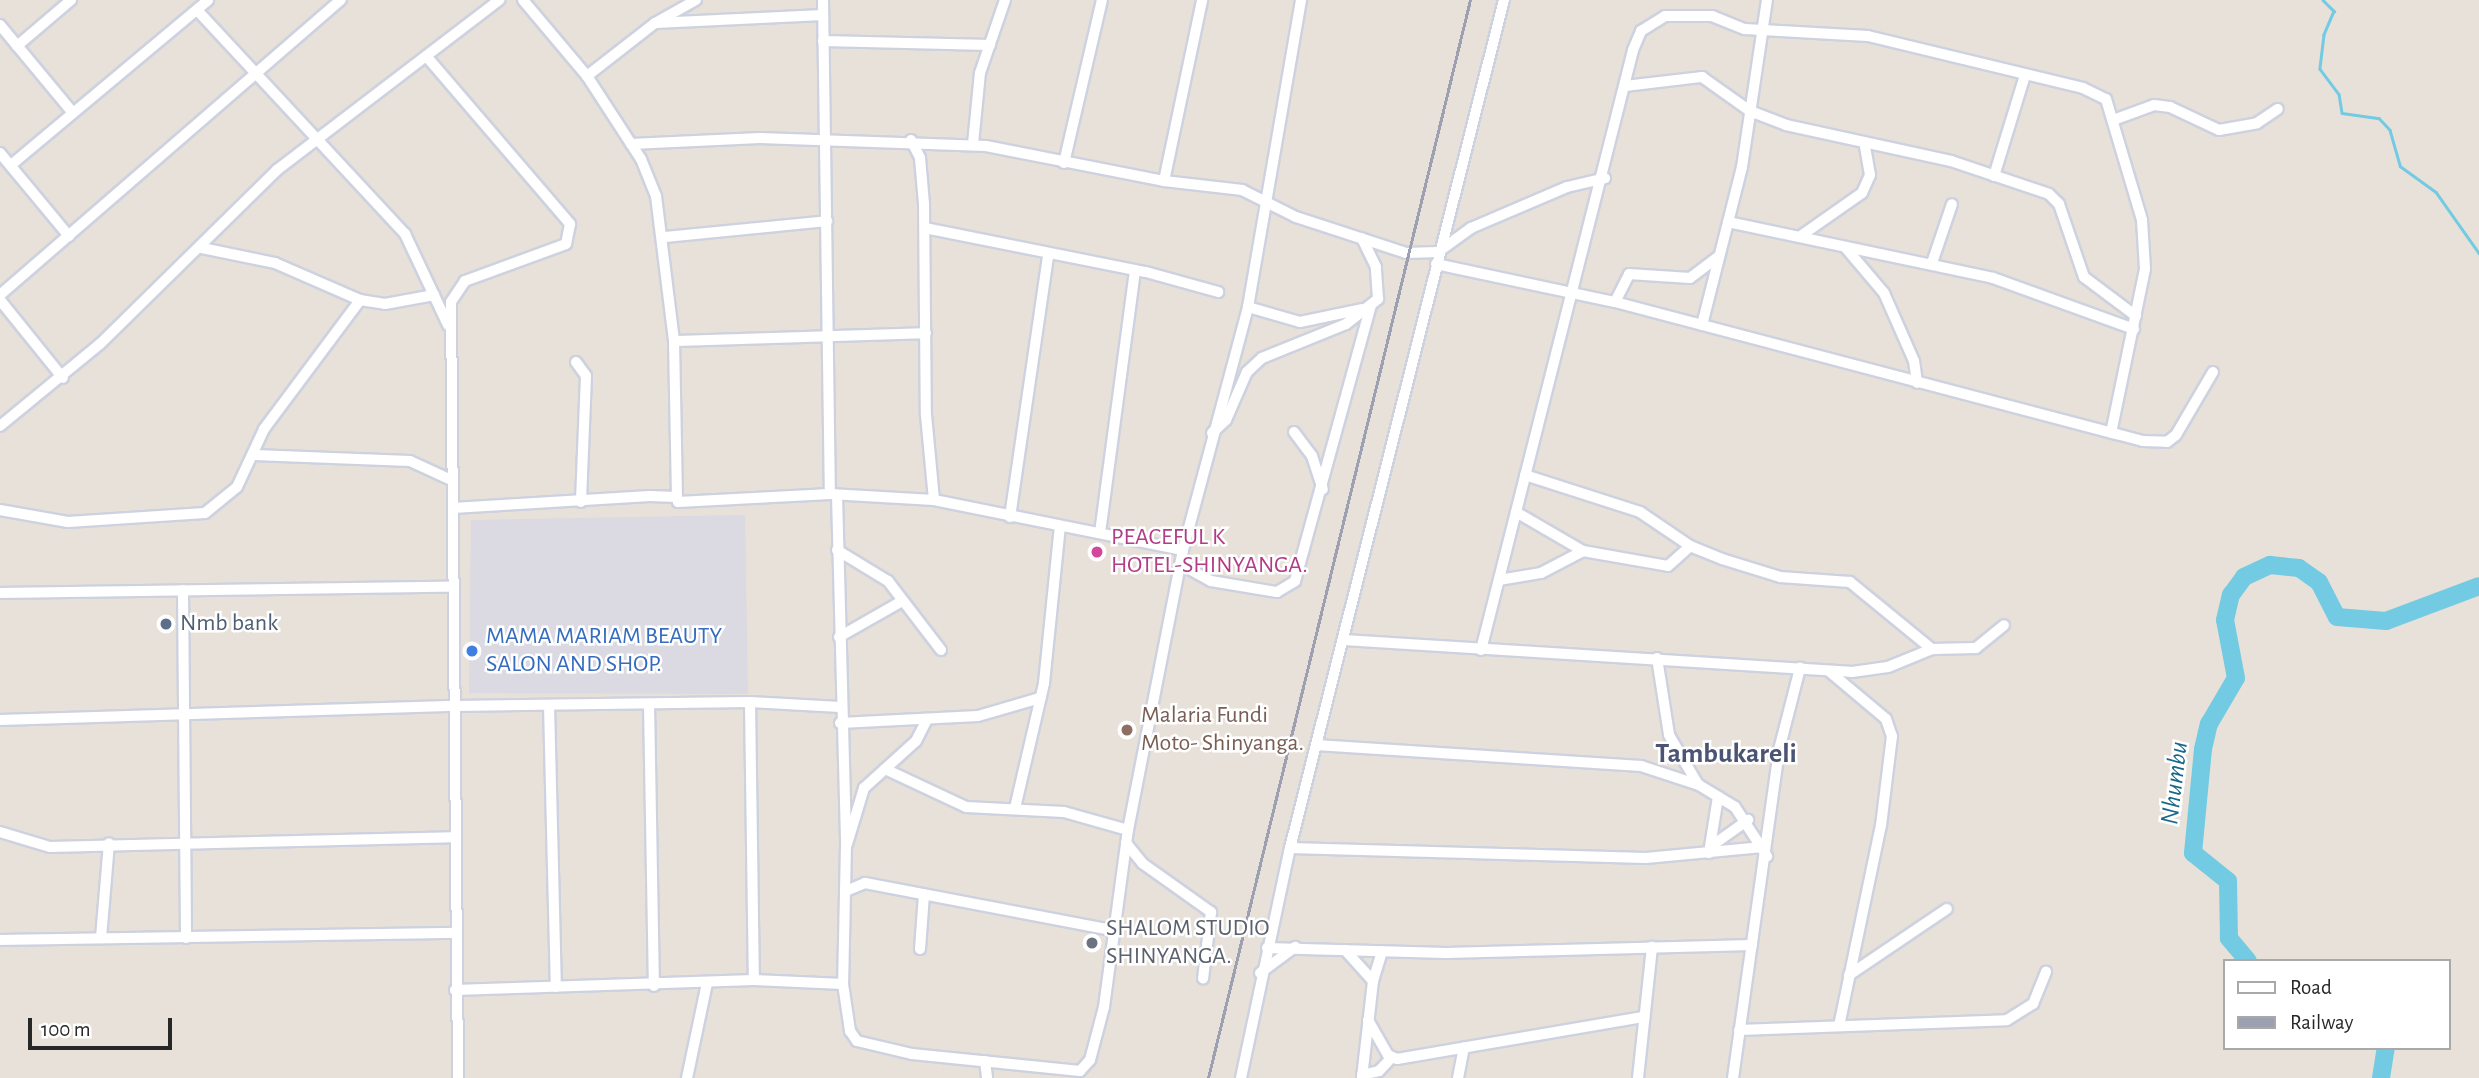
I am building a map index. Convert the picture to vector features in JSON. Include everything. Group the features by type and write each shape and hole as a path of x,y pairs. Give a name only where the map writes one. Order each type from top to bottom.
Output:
{"street":[{"path":"17,46 71,0"},
{"path":"11,165 208,0"},
{"path":"63,378 0,298 341,0"},
{"path":"0,426 63,378 318,136 427,57 499,0"},
{"path":"523,0 587,76 631,144 656,196 665,237 674,341 678,502 834,495 934,499 1010,517 1183,550"},
{"path":"587,76 655,23 696,0"},
{"path":"823,0 828,332 846,845 843,984 850,1031 857,1041 912,1054 1085,1073 1110,977 1112,930 1128,830 1180,564 1212,433 1248,307 1301,0"},
{"path":"973,144 980,73 1005,0"},
{"path":"1064,163 1102,0"},
{"path":"1164,181 1202,0"},
{"path":"1241,1078 1260,973 1290,848 1504,0"},
{"path":"1702,325 1728,222 1750,111 1767,0"},
{"path":"197,10 318,136 405,234 449,326"},
{"path":"1481,650 1572,292 1605,178 1638,37 1656,19 1693,13 1763,29 1868,36 2098,93 2116,119 2144,229 2146,269 2111,433"},
{"path":"655,23 822,15"},
{"path":"0,25 73,113"},
{"path":"823,41 990,45"},
{"path":"427,57 570,224 566,243 557,249 465,281 451,302 449,479 453,508 456,706 453,837 458,1078"},
{"path":"1994,176 2025,75"},
{"path":"1625,86 1702,77 1750,111 1865,146 1951,161 2055,198 2084,277 2136,316"},
{"path":"2116,119 2154,106 2170,107 2219,130 2257,123 2278,109"},
{"path":"631,144 825,139 973,144 1164,181 1215,184 1265,197 1296,217 1406,253 1437,258 1702,325 2111,433 2167,442 2186,421 2213,372"},
{"path":"911,140 920,158 925,228 926,333 934,499"},
{"path":"1802,234 1862,193 1870,175 1865,146"},
{"path":"0,153 69,236"},
{"path":"1437,258 1471,228 1559,191 1605,178"},
{"path":"1933,263 1952,204"},
{"path":"665,237 827,221"},
{"path":"1728,222 1802,234 1845,247 1933,263 1993,278 2134,329"},
{"path":"925,228 1135,270 1218,292"},
{"path":"1212,433 1226,420 1247,372 1262,358 1346,324 1377,299 1377,275 1362,238"},
{"path":"1845,247 1884,293 1914,361 1917,383"},
{"path":"202,248 275,263 360,300 386,304 434,295"},
{"path":"1010,517 1048,254"},
{"path":"1615,303 1629,274 1653,272 1682,279 1717,258"},
{"path":"1100,533 1135,270"},
{"path":"0,510 68,522 205,513 237,487 264,429 360,300"},
{"path":"1248,307 1300,322 1371,306"},
{"path":"1180,564 1211,581 1284,592 1299,573 1304,535 1323,489 1371,306"},
{"path":"674,341 828,332 926,333"},
{"path":"576,362 586,376 581,502"},
{"path":"1294,432 1312,456 1323,489"},
{"path":"254,455 410,461 449,479"},
{"path":"1525,475 1640,512 1690,546 1780,577 1850,582 1932,649"},
{"path":"453,508 677,497"},
{"path":"1516,512 1583,551 1668,566 1690,546"},
{"path":"1015,808 1040,698 1060,526"},
{"path":"837,550 882,575 941,650"},
{"path":"1499,580 1541,573 1583,551"},
{"path":"0,593 454,587"},
{"path":"183,590 186,938"},
{"path":"839,637 902,601"},
{"path":"1344,640 1830,671 1872,671 1932,649 1976,648 2004,625"},
{"path":"1657,658 1669,736 1676,755 1699,785"},
{"path":"1733,1078 1779,750 1800,668"},
{"path":"1830,671 1886,719 1892,736 1881,825 1840,1022"},
{"path":"840,723 978,716 1040,698"},
{"path":"0,720 456,706 751,702 840,707"},
{"path":"751,702 754,980"},
{"path":"649,704 654,986"},
{"path":"550,705 556,987"},
{"path":"846,845 864,788 916,741 927,719"},
{"path":"1316,745 1604,761 1699,785 1748,820 1764,851"},
{"path":"885,769 966,807 1015,808 1093,817 1128,830"},
{"path":"1710,850 1718,797"},
{"path":"1710,850 1748,820"},
{"path":"0,832 50,847 109,843 453,837"},
{"path":"101,938 109,843"},
{"path":"1126,843 1142,863 1211,912 1203,979"},
{"path":"1290,848 1620,858 1710,850 1764,851"},
{"path":"846,891 865,883 1112,930"},
{"path":"920,949 924,894"},
{"path":"1849,975 1947,909"},
{"path":"0,940 455,933"},
{"path":"1266,948 1382,951 1752,945"},
{"path":"1260,973 1295,947"},
{"path":"1638,1078 1651,947"},
{"path":"1345,950 1373,981"},
{"path":"1382,951 1373,981 1362,1077 1379,1071 1391,1058 1644,1017"},
{"path":"1739,1030 1840,1022 2013,1019 2033,1004 2046,972"},
{"path":"456,990 654,986 754,980 843,984"},
{"path":"687,1078 707,983"},
{"path":"1368,1020 1391,1058"},
{"path":"1458,1078 1464,1048"},
{"path":"985,1061 987,1078"}],"shaded area":[{"path":"745,515 748,694 469,693 471,520"}],"waterway":[{"path":"2323,0 2334,11 2324,35 2320,69 2339,94 2342,113 2379,118 2390,130 2400,166 2436,192 2479,253"},
{"name":"Nhumbu","path":"2246,959 2229,938 2228,881 2193,853 2203,749 2209,724 2236,678 2225,620 2231,595 2244,577 2270,565 2299,568 2319,582 2337,617 2386,621 2479,586"},
{"name":"Nhumbu","path":"2381,1078 2386,1050"}],"railway":[{"path":"1208,1078 1470,0"}],"place":[{"name":"PEACEFUL K HOTEL-SHINYANGA.","path":"1097,552"},
{"name":"Nmb bank","path":"166,624"},
{"name":"MAMA MARIAM BEAUTY SALON AND SHOP.","path":"472,651"},
{"name":"Malaria Fundi Moto- Shinyanga.","path":"1127,730"},
{"name":"SHALOM STUDIO SHINYANGA.","path":"1092,943"}],"district":[{"name":"Tambukareli","path":"1726,754"}]}
